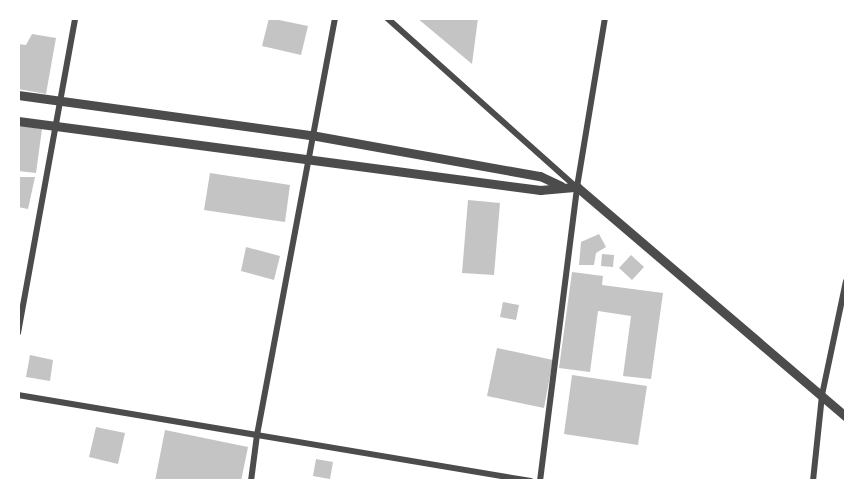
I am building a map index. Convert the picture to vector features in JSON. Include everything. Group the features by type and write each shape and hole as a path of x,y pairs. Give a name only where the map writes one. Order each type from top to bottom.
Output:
{"street":[{"path":"18,333 75,18"},
{"path":"251,481 257,435 308,162 311,135 335,18"},
{"path":"387,18 577,187 846,417"},
{"path":"540,481 577,187 605,18"},
{"path":"18,95 311,135 540,176 561,186"},
{"path":"18,121 308,162 540,190 561,186 577,187"},
{"path":"813,481 822,395 846,281"},
{"path":"18,395 531,481"}],"building":[{"path":"269,18 308,26 301,55 262,46"},
{"path":"417,18 478,18 472,64"},
{"path":"32,34 56,38 46,94 18,89 18,44 26,45"},
{"path":"18,125 42,129 36,173 18,171"},
{"path":"210,173 290,185 285,222 204,210"},
{"path":"18,177 35,177 28,209 18,207"},
{"path":"468,200 500,203 494,275 462,273"},
{"path":"599,234 606,247 596,253 594,265 579,265 581,242"},
{"path":"246,247 280,256 274,280 241,271"},
{"path":"602,254 614,255 613,267 601,266"},
{"path":"631,255 644,267 632,280 619,268"},
{"path":"572,272 603,276 602,285 663,293 651,379 623,376 631,316 598,311 590,372 559,368"},
{"path":"503,302 519,305 516,320 500,317"},
{"path":"497,348 553,360 544,408 487,396"},
{"path":"30,355 53,360 50,381 26,377"},
{"path":"572,375 647,386 638,445 564,434"},
{"path":"96,427 125,433 118,464 89,457"},
{"path":"165,430 248,447 241,481 155,481"},
{"path":"316,459 333,462 330,479 313,476"}]}
